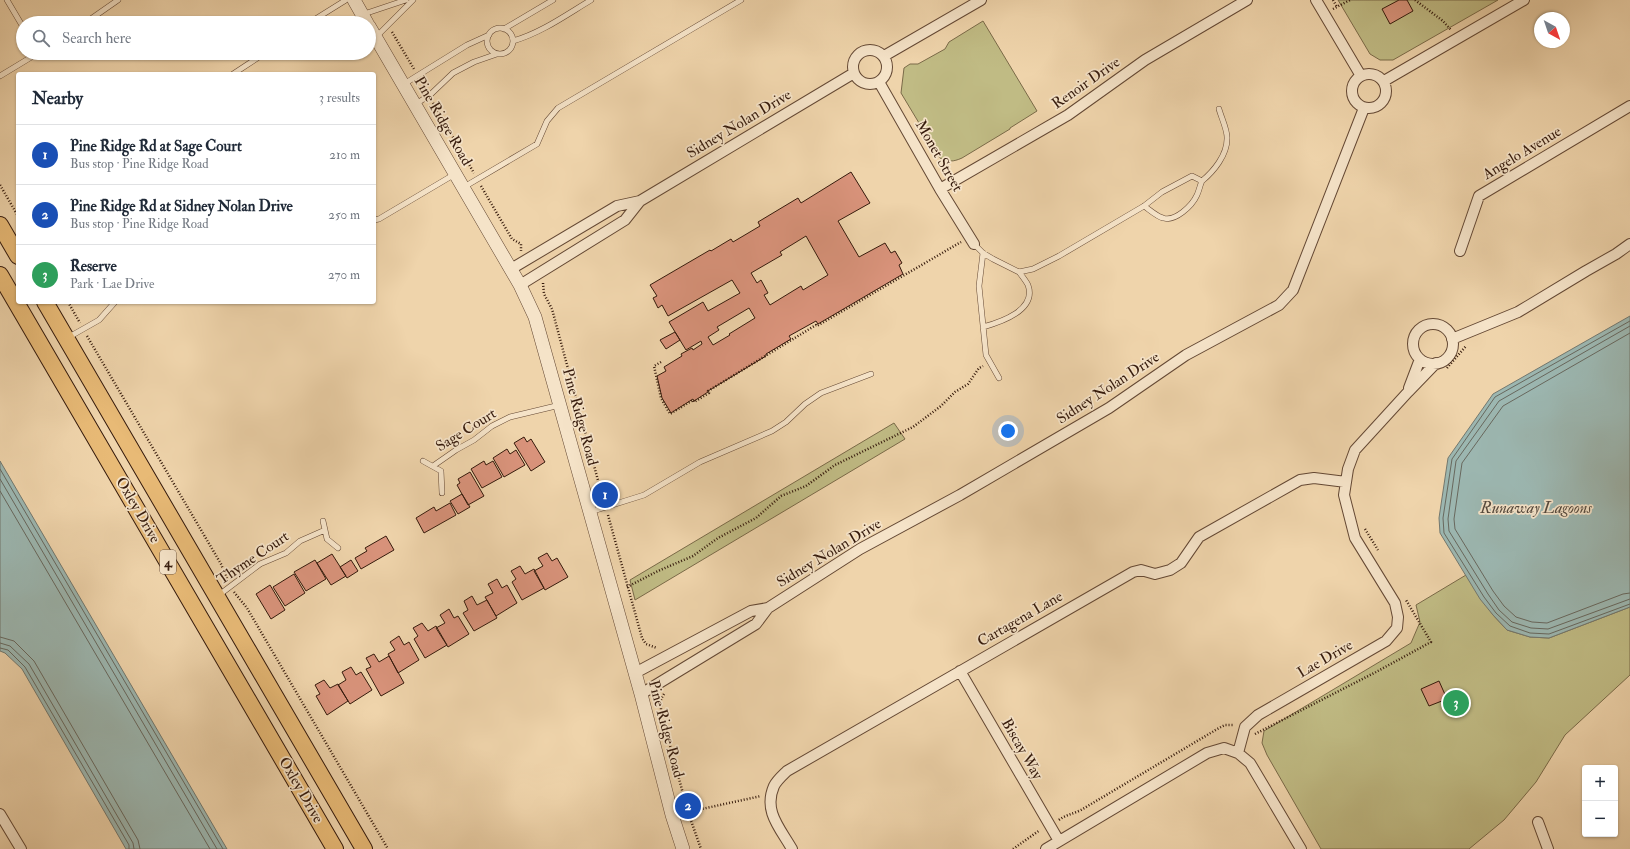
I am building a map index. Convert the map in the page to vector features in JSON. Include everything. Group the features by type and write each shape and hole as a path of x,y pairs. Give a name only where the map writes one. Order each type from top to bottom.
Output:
{"main road":[{"path":"0,225 16,253"},
{"name":"Oxley Drive","path":"0,275 16,302"},
{"name":"Oxley Drive","path":"17,304 335,849"},
{"name":"Oxley Drive","path":"46,304 364,849"}],"street":[{"name":"Pine Ridge Road","path":"354,0 364,16"},
{"path":"884,56 981,0"},
{"name":"Renoir Drive","path":"940,189 1068,115 1145,60 1247,0"},
{"path":"1316,0 1361,76"},
{"path":"1384,81 1524,0"},
{"name":"Pine Ridge Road","path":"376,37 511,269 536,317 641,694 672,815 683,849"},
{"path":"874,50 884,56 887,70 883,79 879,82 873,84 862,82 854,73 853,68 856,58 864,51 874,50"},
{"name":"Sidney Nolan Drive","path":"511,269 617,206 640,201 854,73"},
{"path":"1371,73 1381,77 1384,81 1387,92 1383,102 1374,108 1364,108 1355,101 1352,90 1353,84 1361,76 1371,73"},
{"name":"Monet Street","path":"879,82 940,189 972,240"},
{"name":"Angelo Avenue","path":"1460,251 1479,196 1630,106"},
{"name":"Sidney Nolan Drive","path":"641,694 756,624 768,608 860,549 960,495 1108,408 1186,355 1279,305 1293,290 1364,108"},
{"name":"Sidney Nolan Drive","path":"520,285 625,220 640,201"},
{"path":"1452,338 1518,312 1616,254 1630,244"},
{"path":"1432,324 1445,327 1452,338 1451,352 1448,357 1440,367 1420,359 1413,347 1415,334 1425,325 1432,324"},
{"name":"Lae Drive","path":"1408,392 1420,359"},
{"name":"Lae Drive","path":"1244,729 1258,715 1386,641 1397,628 1398,617 1395,604 1355,538 1344,495 1348,469 1355,450 1408,392 1440,367"},
{"name":"Cartagena Lane","path":"771,799 775,785 787,771 1133,572 1141,570 1155,574 1170,570 1181,564 1199,537 1300,480 1314,478 1346,482"},
{"name":"Sidney Nolan Drive","path":"635,673 750,611 768,608"},
{"name":"Biscay Way","path":"960,671 1059,841"},
{"path":"1238,753 1244,729"},
{"path":"1046,849 1207,753 1224,748 1238,753 1250,763 1300,849"},
{"path":"771,799 771,811 792,849"},
{"path":"0,814 21,849"},
{"path":"1538,822 1548,849"}],"lane":[{"path":"7,0 16,16"},
{"path":"95,16 118,0"},
{"path":"320,16 346,0"},
{"path":"376,20 406,0"},
{"path":"376,21 414,0"},
{"path":"403,84 467,45 489,35 498,29 504,29 553,0"},
{"path":"513,41 539,31 591,0"},
{"path":"464,188 537,144 547,121 558,108 741,0"},
{"path":"415,105 431,94 453,73 474,62 497,54 505,53 510,50 513,41 508,32 504,29"},
{"path":"489,35 488,45 490,49 497,54"},
{"path":"0,76 26,60"},
{"path":"236,72 254,60"},
{"path":"1144,206 1163,219 1175,217 1189,206 1196,196 1202,180 1210,174 1222,158 1228,138 1219,109"},
{"path":"376,219 456,174"},
{"path":"1019,272 1033,269 1059,256 1144,206 1162,192 1182,180 1192,176 1202,180"},
{"path":"972,240 983,253 1019,272 1028,284 1030,297 1025,306 1003,322 983,327"},
{"path":"983,253 979,286 986,354 999,378"},
{"path":"66,338 99,320 113,304"},
{"path":"590,512 644,495 700,462 772,432 786,422 805,404 821,393 872,374"},
{"name":"Sage Court","path":"433,466 474,440 492,426 510,417 560,405"},
{"path":"423,461 441,471 442,493"},
{"path":"323,521 328,538 338,548"},
{"name":"Thyme Court","path":"217,597 260,564 286,553 300,541 325,530"}],"path":[{"path":"1333,0 1337,7 1350,0"},
{"path":"1415,0 1443,21 1456,39"},
{"path":"389,27 414,69"},
{"path":"0,185 16,213"},
{"path":"661,362 654,366 661,398 670,414 693,400 694,402 709,393 708,391 816,325 817,326 972,240"},
{"path":"540,282 544,283 544,294 552,309 642,638 646,644 652,648 662,648"},
{"path":"1440,367 1468,344"},
{"path":"627,587 658,571 693,556 718,538 756,518 781,496 806,486 836,465 913,427 941,406 955,392 968,384 979,368 990,363"},
{"path":"1364,526 1378,551"},
{"path":"1013,849 1028,840 1037,831 1065,816 1077,812 1219,728 1230,724 1256,735 1260,731 1376,672 1431,642 1406,598"},
{"path":"669,689 661,699 661,712 688,812 701,849"},
{"path":"672,815 764,795 771,799"}],"shaded area":[{"path":"1338,0 1498,0 1393,60 1380,60 1370,54"},
{"path":"983,21 1037,111 962,158 953,161 946,160 940,158 901,93 904,68 910,64 918,64 945,49 949,42"},
{"path":"894,423 905,439 635,600 630,580"},
{"path":"1466,575 1493,615 1507,630 1530,637 1549,638 1630,607 1630,675 1565,735 1536,782 1504,820 1469,849 1321,849 1267,755 1262,743 1264,731 1411,643 1420,622 1416,605"}],"water":[{"name":"Runaway Lagoons","path":"1630,316 1630,607 1549,638 1530,637 1507,630 1480,599 1440,533 1439,518 1448,458 1493,394"},
{"path":"0,461 227,849 126,849 22,669 5,653 0,651"}],"building":[{"path":"1399,0 1407,0 1413,11 1390,24 1382,9"},
{"path":"851,172 870,203 838,221 859,257 885,243 891,253 895,251 902,263 899,265 903,274 818,324 816,321 789,336 791,339 766,354 766,356 694,401 693,399 671,413 662,398 657,376 666,371 664,367 682,356 681,354 692,348 693,350 702,344 701,341 686,350 669,322 703,302 708,311 740,293 732,280 668,316 662,305 658,308 653,298 657,296 650,285 731,239 733,242 760,226 758,222 798,198 801,203","holes":["806,236 828,275 803,290 801,286 770,305 764,295 768,293 761,280 757,283 751,273 782,255 780,252","749,308 755,318 713,345 708,337 719,330 717,327"]},
{"path":"675,332 680,340 666,349 660,340"},
{"path":"524,437 527,442 531,439 545,462 531,471 514,443"},
{"path":"507,449 510,454 516,450 525,465 504,477 493,458"},
{"path":"484,461 486,465 493,461 502,477 482,488 471,469"},
{"path":"470,472 484,496 468,505 457,485 460,483 458,479"},
{"path":"462,494 470,507 458,514 450,501"},
{"path":"450,503 456,515 424,533 416,518 434,507 436,511"},
{"path":"386,536 394,550 361,569 355,558 367,551 365,548"},
{"path":"547,553 552,561 557,558 568,577 545,590 534,571 543,566 538,558"},
{"path":"332,554 346,576 331,585 317,563"},
{"path":"315,560 326,579 306,591 294,572"},
{"path":"351,560 358,571 347,578 340,567"},
{"path":"520,566 525,574 534,569 544,588 522,600 512,582 516,579 511,571"},
{"path":"294,574 305,593 285,606 273,587"},
{"path":"497,579 502,588 507,585 517,603 496,616 485,597 493,593 488,584"},
{"path":"270,585 285,610 271,619 256,594"},
{"path":"472,596 477,605 487,600 497,618 474,631 463,613 468,610 464,601"},
{"path":"449,609 454,618 458,616 469,634 448,647 436,628 445,623 440,615"},
{"path":"422,623 428,631 436,626 447,645 425,658 414,639 418,636 413,628"},
{"path":"399,636 404,645 409,642 419,660 398,673 388,654 395,650 390,642"},
{"path":"374,654 379,662 389,656 404,683 381,696 366,669 371,667 366,658"},
{"path":"351,667 356,675 361,672 372,690 350,704 338,685 346,680 342,672"},
{"path":"324,680 330,688 338,684 348,701 327,715 316,696 320,694 315,685"},
{"path":"1439,681 1447,699 1429,706 1421,689"}],"place":[{"name":"Pine Ridge Rd at Sage Court","path":"605,495"},
{"name":"Reserve","path":"1456,703"},
{"name":"Pine Ridge Rd at Sidney Nolan Drive","path":"688,806"}]}
